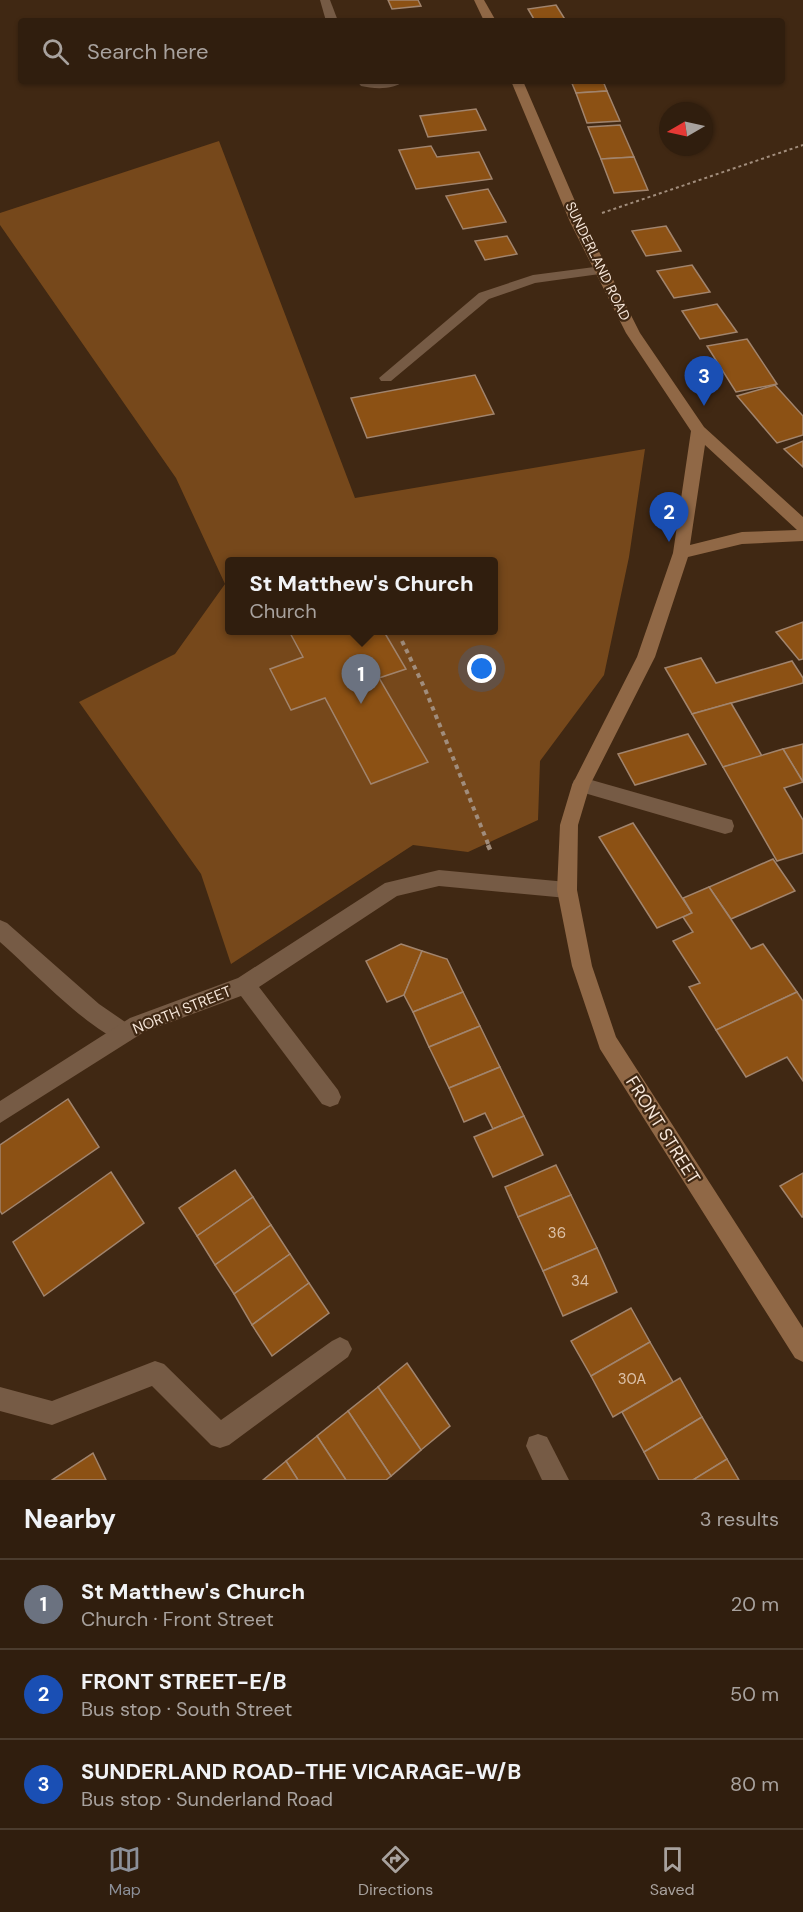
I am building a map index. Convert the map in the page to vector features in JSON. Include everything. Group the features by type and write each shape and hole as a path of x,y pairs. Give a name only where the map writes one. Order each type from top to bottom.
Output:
{"street":[{"path":"325,0 331,18"},
{"path":"479,0 488,18"},
{"path":"365,84 390,84"},
{"name":"SUNDERLAND ROAD","path":"518,84 577,222 633,333 699,431 803,526"},
{"path":"386,378 484,296 533,279 602,270"},
{"name":"FRONT STREET","path":"699,431 681,553 646,657 581,785 569,825 567,890 582,966 607,1042 803,1350"},
{"path":"681,553 742,538 803,535"},
{"path":"581,785 725,826"},
{"path":"245,985 392,889 439,878 567,890"},
{"path":"0,929 92,1011 124,1033"},
{"name":"NORTH STREET","path":"0,1113 137,1025 245,985 330,1097"},
{"path":"0,1399 52,1413 155,1373 220,1436 340,1349"},
{"path":"538,1446 556,1480"}],"path":[{"path":"577,222 803,146"},
{"path":"402,641 425,689 503,883"}],"shaded area":[{"path":"219,141 355,498 645,449 629,557 604,675 540,761 538,820 468,852 413,845 231,964 201,874 79,702 175,654 225,584 176,478 0,225 0,213"}],"building":[{"path":"388,0 418,0 421,6 392,9"},
{"path":"556,5 564,18 533,18 528,9"},
{"path":"572,84 604,84 607,91 576,93"},
{"path":"607,91 620,121 587,123 576,93"},
{"path":"476,109 486,130 428,137 420,116"},
{"path":"620,125 634,157 601,159 588,127"},
{"path":"431,146 437,157 479,152 492,179 416,189 399,150"},
{"path":"634,157 648,190 614,193 601,159"},
{"path":"488,189 506,222 463,229 446,196"},
{"path":"666,226 681,251 646,256 632,231"},
{"path":"507,236 517,254 485,260 475,241"},
{"path":"692,265 710,292 674,298 657,271"},
{"path":"717,304 737,332 700,339 682,311"},
{"path":"747,339 777,384 736,392 707,346"},
{"path":"475,375 494,414 367,438 351,398"},
{"path":"775,385 803,416 803,435 777,443 737,396"},
{"path":"803,441 803,467 784,449"},
{"path":"803,622 803,659 799,660 776,632"},
{"path":"291,635 354,635 356,638 366,635 386,635 406,669 379,678 428,762 371,784 325,698 291,710 270,669 303,657"},
{"path":"701,658 716,683 792,661 803,678 803,683 692,714 665,668"},
{"path":"731,703 762,756 723,767 692,714"},
{"path":"688,734 706,764 635,785 618,754"},
{"path":"803,744 803,782 783,749"},
{"path":"783,749 803,782 784,788 803,820 803,853 777,861 723,767"},
{"path":"633,823 692,913 657,928 599,837"},
{"path":"773,859 795,891 731,919 709,887"},
{"path":"709,887 751,949 763,944 797,992 716,1030 689,987 700,983 673,941 693,932 683,917 692,913 683,898"},
{"path":"401,944 422,951 404,995 387,1002 366,961"},
{"path":"422,951 447,959 463,992 413,1012 404,995"},
{"path":"463,992 480,1026 429,1047 413,1012"},
{"path":"797,992 803,1001 803,1081 787,1057 746,1077 716,1030"},
{"path":"480,1026 500,1067 449,1088 429,1047"},
{"path":"500,1067 524,1116 493,1129 485,1113 464,1122 449,1088"},
{"path":"68,1099 99,1147 2,1214 0,1211 0,1145"},
{"path":"524,1116 543,1155 493,1177 474,1137"},
{"path":"556,1165 571,1195 518,1217 505,1187"},
{"path":"235,1170 253,1197 197,1236 179,1208"},
{"path":"111,1172 144,1223 44,1296 13,1242"},
{"path":"803,1173 803,1217 802,1217 780,1186"},
{"path":"571,1195 597,1248 543,1271 518,1217"},
{"path":"253,1197 271,1225 215,1265 197,1236"},
{"path":"271,1225 290,1254 234,1294 215,1265"},
{"path":"597,1248 617,1292 563,1316 543,1271"},
{"path":"290,1254 309,1283 252,1325 234,1294"},
{"path":"309,1283 329,1313 272,1356 252,1325"},
{"path":"631,1308 650,1342 591,1376 571,1341"},
{"path":"650,1342 673,1382 613,1417 591,1376"},
{"path":"407,1363 450,1426 421,1450 378,1387"},
{"path":"680,1378 702,1417 644,1452 622,1412"},
{"path":"378,1387 421,1450 391,1476 348,1411"},
{"path":"348,1411 391,1476 386,1480 346,1480 317,1436"},
{"path":"702,1417 727,1459 693,1480 659,1480 644,1452"},
{"path":"317,1436 346,1480 298,1480 286,1461"},
{"path":"93,1453 106,1480 52,1480"},
{"path":"727,1459 739,1480 693,1480"},
{"path":"286,1461 298,1480 263,1480"}],"place":[{"name":"SUNDERLAND ROAD-THE VICARAGE-W/B","path":"704,406"},
{"name":"FRONT STREET-E/B","path":"669,542"},
{"name":"St Matthew's Church","path":"361,704"}]}
